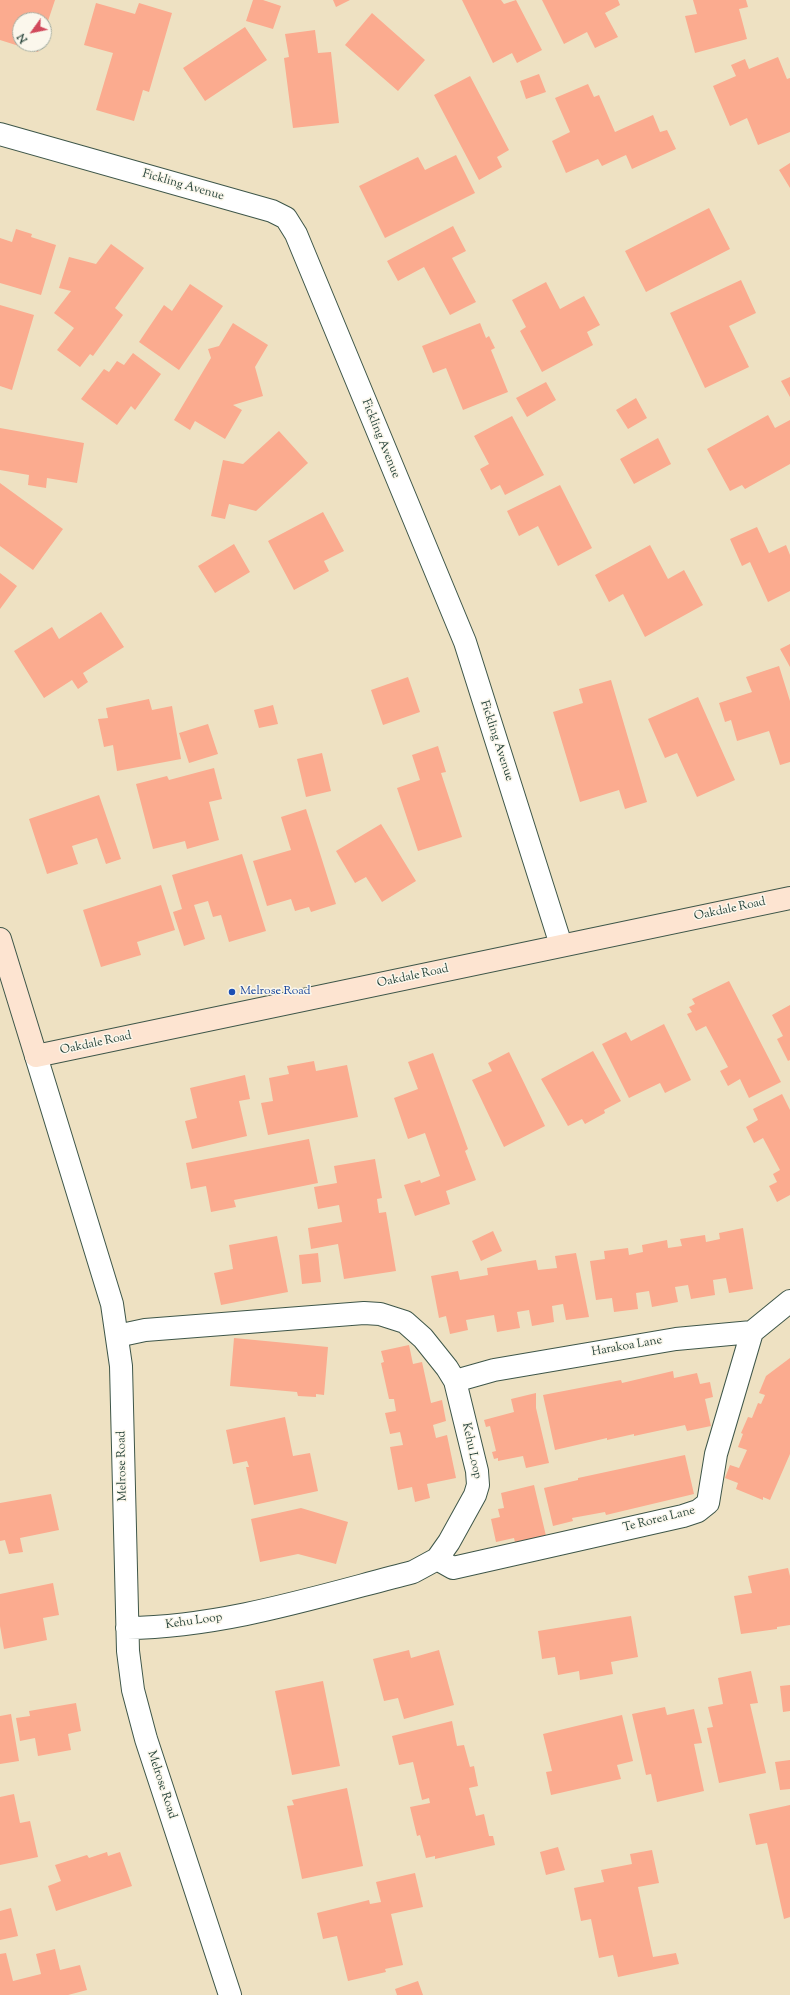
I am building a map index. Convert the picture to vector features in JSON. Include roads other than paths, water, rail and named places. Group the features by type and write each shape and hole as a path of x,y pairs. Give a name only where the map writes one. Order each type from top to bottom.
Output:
{"street":[{"name":"Fickling Avenue","path":"0,134 272,211 286,218 299,242 465,642 561,945"},
{"name":"Oakdale Road","path":"36,1056 790,898"},
{"name":"Melrose Road","path":"0,939 112,1304 121,1366 127,1628 128,1651 133,1690 146,1739 230,1995"},
{"path":"752,1332 790,1301"},
{"name":"Kehu Loop","path":"117,1336 145,1330 269,1319 364,1313 380,1314 405,1322 423,1338 447,1368 455,1381 474,1459 478,1485 467,1510 437,1559 413,1572 202,1623 155,1628 127,1628"},
{"name":"Harakoa Lane","path":"455,1381 494,1370 676,1339 752,1332"},
{"name":"Te Rorea Lane","path":"437,1559 453,1568 683,1516 704,1508 708,1503 716,1454 752,1332"}],"place":[{"name":"Melrose Road","path":"232,992"}]}
